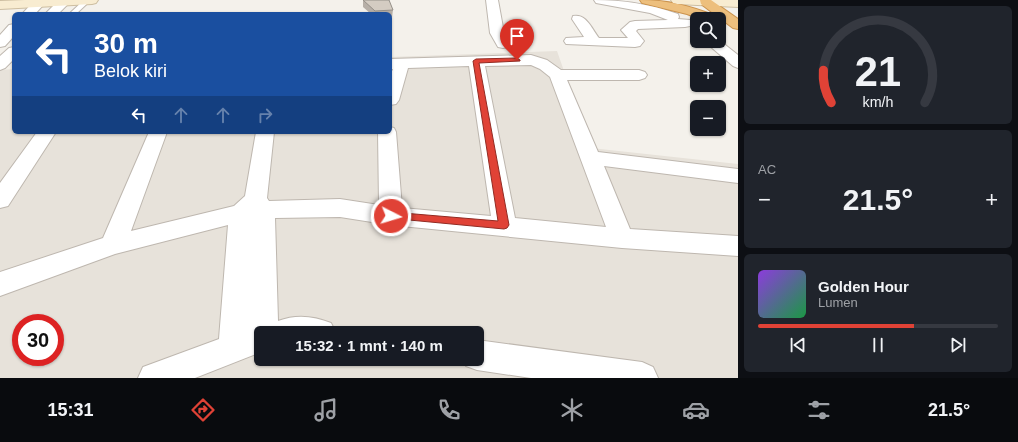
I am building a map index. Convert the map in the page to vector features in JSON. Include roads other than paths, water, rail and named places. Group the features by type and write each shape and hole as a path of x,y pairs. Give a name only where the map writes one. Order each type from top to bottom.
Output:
{"highway":[{"path":"646,0 694,12"},
{"path":"701,1 712,12"},
{"path":"701,1 738,25"},
{"path":"726,25 738,35"},
{"path":"726,28 738,35"}],"street":[{"path":"0,5 92,0"},
{"path":"492,0 497,33 503,44"},
{"path":"600,0 653,10 690,26"},
{"path":"677,0 738,3"},
{"path":"53,12 64,2"},
{"path":"30,12 39,3"},
{"path":"578,19 595,42"},
{"path":"571,41 635,43 637,41 628,30 635,25 685,23"},
{"path":"0,43 12,30"},
{"path":"720,48 738,63"},
{"path":"0,66 12,53"},
{"path":"392,88 396,64 531,60 540,61 548,66 557,75 622,238"},
{"path":"476,61 504,225"},
{"path":"557,75 639,76"},
{"path":"0,200 46,134"},
{"path":"113,245 157,134"},
{"path":"233,349 265,134"},
{"path":"387,134 391,216"},
{"path":"590,158 738,176"},
{"path":"254,207 263,326"},
{"path":"0,284 113,245 254,207 340,208 391,216 504,225 622,238 738,246"},
{"path":"154,378 254,341"},
{"path":"484,356 642,378"}],"lane":[{"path":"74,12 88,0"}]}
